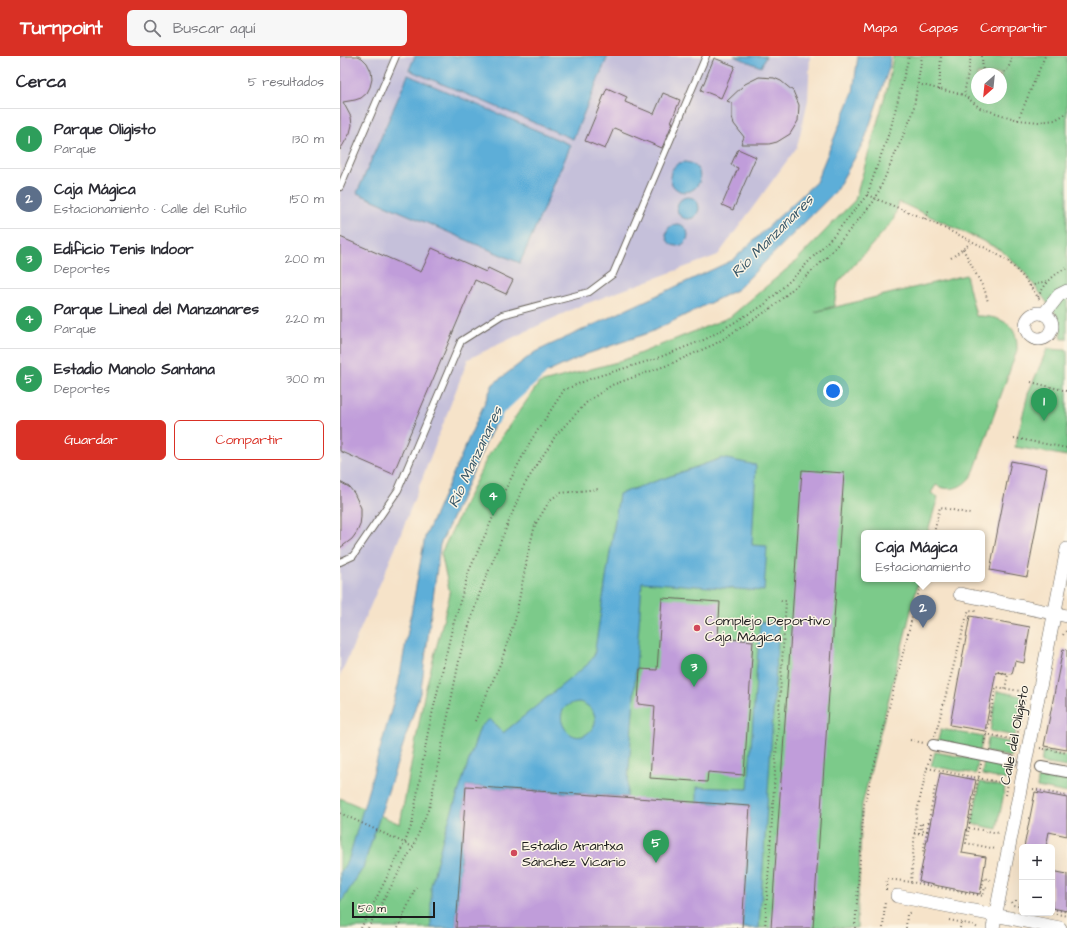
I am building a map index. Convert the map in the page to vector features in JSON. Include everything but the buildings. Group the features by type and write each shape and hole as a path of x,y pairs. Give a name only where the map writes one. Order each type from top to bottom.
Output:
{"street":[{"path":"1044,309 1059,295 1067,291"},
{"name":"Calle del Oligisto","path":"994,922 1029,745 1061,614 1067,549"},
{"path":"960,594 1061,614"},
{"path":"933,745 1012,761"},
{"path":"1041,767 1067,772"},
{"path":"890,897 994,922 1060,928"}],"lane":[{"path":"340,187 396,56"},
{"path":"340,562 353,556 398,490 461,341 502,315 589,292 613,274 706,56"}],"path":[{"path":"361,928 405,842 412,824 428,732 452,629 469,571 506,488 530,442 564,390 592,378 655,359 706,339 764,305 794,277 834,235 867,195 891,127 909,56"},
{"path":"368,928 413,847 430,805 461,651 480,592 523,487 556,434 588,401 612,385 668,365 715,344 773,307 826,257 875,200 914,113 922,56"},
{"path":"939,90 941,56"},
{"path":"964,95 971,56"},
{"path":"982,56 983,68"},
{"path":"1007,69 1013,56"},
{"path":"1018,120 1045,56"},
{"path":"918,84 964,95 980,108 1018,120 1039,122 1055,120 1067,113"},
{"path":"867,195 875,200 925,219 990,250 1009,262 1030,286 1044,309"},
{"path":"925,219 929,210"},
{"path":"950,258 972,242"},
{"path":"963,249 988,302"},
{"path":"1038,297 1048,280 1059,271 1067,268"},
{"path":"1030,286 1048,280"},
{"path":"1031,382 1067,391"},
{"path":"1014,438 1067,448"},
{"path":"475,721 501,662 515,620 535,525 550,500 560,493 598,489"},
{"path":"935,530 940,506 970,514"},
{"path":"855,928 864,805 921,582"},
{"path":"765,928 786,601 778,601"},
{"path":"976,611 969,610 967,615 927,768 916,816 910,882 983,896 982,892 984,878 990,880 986,898"},
{"path":"1063,635 1067,630"},
{"path":"998,672 1008,674 1005,689"},
{"path":"997,844 996,849 966,843 986,734 996,687 1026,692"},
{"path":"986,734 1016,740"},
{"path":"910,740 933,745"},
{"path":"1029,745 1067,753"},
{"path":"927,768 1008,784 1005,798"},
{"path":"923,852 935,787"},
{"path":"1033,789 1067,796"},
{"path":"340,813 413,847"},
{"path":"919,833 920,823 922,824 922,831 926,833"},
{"path":"998,839 1000,826"},
{"path":"969,828 999,833"},
{"path":"914,833 926,833"},
{"path":"883,928 890,897 887,879"},
{"path":"398,928 416,887"},
{"path":"982,892 985,887 988,888"},
{"path":"1016,900 1016,902 1019,902"},
{"path":"1055,910 1067,912"},
{"path":"906,928 907,914"},
{"path":"1055,914 1067,916"},
{"path":"947,919 973,925 978,928"},
{"path":"960,928 961,922"}],"shaded area":[{"path":"340,56 810,56 808,100 797,147 718,255 577,307 468,359 395,549 340,676"}],"green space":[{"name":"Complejo Deportivo Caja Mágica","path":"893,56 1067,56 1067,339 1062,339 1058,317 1024,272 1002,251 899,202 893,221 838,283 834,306 815,312 966,275 976,316 994,318 1005,322 1014,331 1017,344 1017,350 973,474 966,482 957,487 947,488 936,485 931,493 938,497 928,530 861,530 861,582 918,582 862,805 857,928 340,928 340,798 400,824 425,691 450,594 441,553 488,456 539,383 621,361 730,317 794,263 855,200 888,85"},
{"path":"1047,349 1067,350 1067,456 1015,447 1028,394"},
{"path":"997,691 1022,696 1015,736 990,731"},
{"path":"941,729 983,737 980,751 937,743"},
{"path":"988,738 1013,743 1011,757 986,752"},
{"path":"1043,751 1067,756 1067,767 1041,763"},
{"path":"935,752 978,760 976,774 931,766"},
{"path":"984,761 1009,766 1007,780 982,775"},
{"path":"1039,773 1067,778 1067,793 1037,787"},
{"path":"980,782 1005,787 997,829 972,824"}],"water":[{"path":"415,56 608,56 573,139 409,70"},
{"path":"734,56 766,56 761,67"},
{"path":"858,56 890,56 889,68 864,142 835,192 738,289 651,332 587,354 518,386 508,394 440,545 421,690 363,868 340,904 340,873 349,858 398,686 425,537 493,384 535,352 733,260 816,182 853,92"},
{"path":"408,75 571,145 520,263 357,193"},
{"path":"685,162 695,167 700,177 695,187 685,192 675,187 670,177 675,167"},
{"path":"688,197 696,200 699,208 696,216 688,219 680,216 677,208 680,200"},
{"path":"677,224 685,227 688,235 685,243 677,246 669,243 666,235 669,227"},
{"path":"722,458 756,465 752,545 767,546 764,591 642,582 627,797 466,786 456,928 431,928 431,886 436,865 443,838 480,727 490,719 503,733 587,665 594,656 619,494","holes":["579,702 584,704 594,713 594,726 583,736 575,736 568,732 564,726 561,719 563,711 568,705"]},
{"path":"760,622 779,623 759,928 742,928 750,806 697,802 697,787 748,789"}],"waterway":[{"name":"Río Manzanares","path":"491,416 495,407 538,368"}],"place":[{"name":"Parque Oligisto","path":"1044,421"},
{"name":"Parque Lineal del Manzanares","path":"493,516"},
{"name":"Complejo Deportivo Caja Mágica","path":"697,628"},
{"name":"Caja Mágica","path":"923,628"},
{"name":"Edificio Tenis Indoor","path":"694,687"},
{"name":"Estadio Arantxa Sánchez Vicario","path":"514,853"},
{"name":"Estadio Manolo Santana","path":"656,863"}]}
